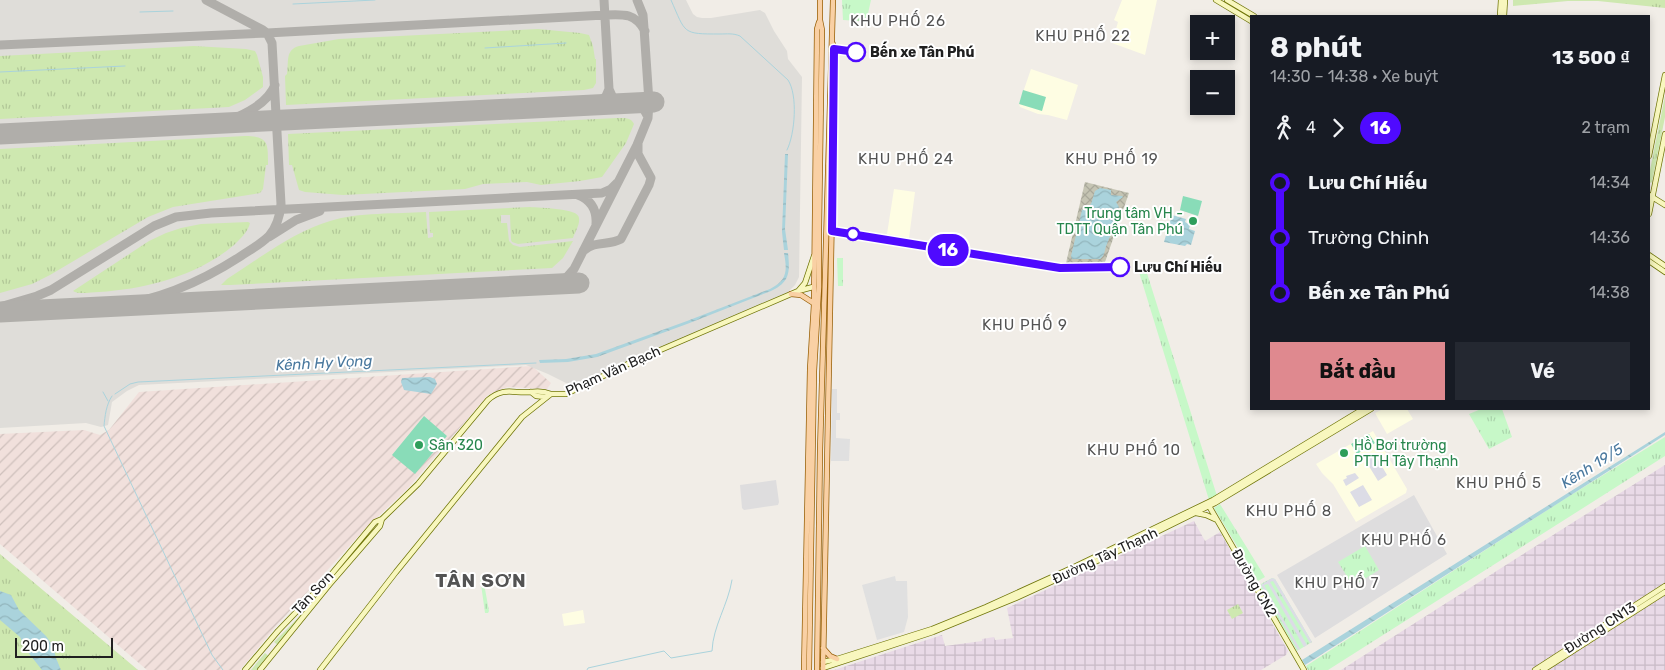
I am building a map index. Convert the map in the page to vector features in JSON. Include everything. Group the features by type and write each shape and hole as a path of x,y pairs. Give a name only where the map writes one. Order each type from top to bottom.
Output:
{"main road":[{"path":"820,0 822,96 819,287 810,369 806,568 807,661 810,670 820,669 824,649 822,569"},
{"path":"821,661 818,637 822,569 835,57 831,40 833,0"},
{"path":"804,670 807,661 812,568 816,306 813,287 817,28 820,20"},
{"path":"816,104 822,96"},
{"path":"813,287 828,286"},
{"path":"791,294 801,296 816,306"},
{"path":"806,568 822,569"},
{"path":"818,637 830,656 837,659"},
{"path":"807,661 821,661"}],"street":[{"path":"1216,0 1250,20"},
{"path":"1228,0 1252,15"},
{"path":"1501,0 1502,15"},
{"path":"1502,15 1505,0"},
{"path":"1650,151 1665,75"},
{"path":"1665,134 1650,196 1665,205"},
{"path":"798,291 805,283 814,256"},
{"path":"1650,256 1665,266"},
{"path":"1650,262 1665,272"},
{"name":"Phạm Văn Bạch","path":"320,670 396,572 522,418 549,396 566,394 630,363 798,291 813,287"},
{"name":"Tân Sơn","path":"260,670 327,583 380,526 382,519 418,484 493,395 508,390 530,392 536,396 549,396"},
{"name":"Đường Tây Thạnh","path":"1179,519 1195,514 1209,506 1365,410"},
{"name":"Đường Tây Thạnh","path":"821,661 837,659 904,639 986,609 1179,519 1365,410"},
{"name":"Đường CN2","path":"1209,506 1303,669"},
{"path":"1195,514 1206,515 1217,520"},
{"name":"Tân Sơn","path":"245,670 263,648 327,583"},
{"name":"Đường CN13","path":"1535,670 1665,586"},
{"name":"Đường CN13","path":"1544,670 1665,592"},
{"name":"Đường Tây Thạnh","path":"820,669 904,639"},
{"path":"271,640 273,646 279,646"},
{"path":"263,648 269,650 272,656"}],"shaded area":[{"path":"0,0 686,0 693,14 702,18 760,10 765,13 787,51 788,59 802,77 799,277 795,285 786,294 572,386 526,365 139,385 112,402 108,425 101,427 86,423 0,428"},
{"path":"1122,0 1157,0 1145,55 1112,43 1118,22 1114,20"},
{"path":"1031,69 1078,85 1067,120 1038,114 1020,107 1019,104"},
{"path":"1085,182 1129,193 1105,262 1066,263"},
{"path":"894,189 915,192 909,238 887,234"},
{"path":"532,366 551,383 547,389 507,387 488,395 408,488 365,529 276,626 240,670 147,670 0,544 0,434 84,430 100,435 109,430 139,392"},
{"path":"832,389 837,389 837,413 840,413 840,420 836,420 836,438 850,439 849,461 831,461"},
{"path":"1381,410 1408,410 1413,419 1387,434 1375,413"},
{"path":"1373,431 1407,489 1406,493 1356,522 1333,484 1316,464"},
{"path":"1373,453 1387,475 1378,481 1364,458"},
{"path":"1665,465 1665,670 1341,670 1572,523"},
{"path":"1355,473 1359,478 1346,486 1343,480 1347,478 1346,476"},
{"path":"776,480 778,505 744,510 742,508 740,485"},
{"path":"1363,485 1372,500 1359,507 1350,492"},
{"path":"1414,495 1447,554 1315,638 1277,575"},
{"path":"1194,521 1205,541 1220,532 1288,651 1286,655 1261,670 834,670 942,635 945,646 982,641 982,639 994,637 995,640 1013,638 1007,608"},
{"path":"895,576 896,581 907,581 908,617 904,632 877,640 862,585"},
{"path":"1272,578 1275,579 1312,642 1310,643 1273,581 1270,582 1307,645 1304,647 1268,584 1264,585 1300,649 1298,650 1261,585"},
{"path":"583,610 585,623 564,626 562,614"}],"green space":[{"path":"842,0 871,0 867,18 860,21 843,20"},
{"path":"1513,0 1665,0 1665,8 1598,1 1568,1 1513,6"},
{"path":"538,29 589,35 596,59 596,83 593,88 286,105 285,76 287,74 288,57 292,50 299,46 339,39"},
{"path":"194,46 255,51 263,77 263,87 245,100 229,107 0,119 0,56"},
{"path":"1023,90 1046,97 1042,111 1019,104"},
{"path":"1665,96 1665,117 1652,182 1650,183 1650,170"},
{"path":"629,119 634,124 626,143 602,177 580,181 541,185 527,182 483,184 465,189 343,195 299,190 292,165 289,165 288,134"},
{"path":"245,136 259,138 266,143 268,165 266,165 263,189 260,193 173,207 148,217 32,284 0,293 0,149"},
{"path":"1183,196 1202,201 1198,216 1180,210"},
{"path":"530,207 566,210 573,212 579,218 573,238 518,244 511,240 510,215 501,215 501,223 507,223 509,241 513,245 520,247 573,241 563,258 552,268 221,285 264,254 290,239 316,226 341,218 426,212 428,238 433,237 433,233 430,233 429,212"},
{"path":"250,223 248,229 234,245 220,256 187,273 135,288 85,293 73,291 149,241 166,233 201,224"},
{"path":"837,258 843,258 843,286 838,286"},
{"path":"1146,270 1217,496 1209,500 1139,272"},
{"path":"1479,410 1502,410 1512,437 1489,449 1469,414"},
{"name":"Sân 320","path":"424,416 447,436 415,474 392,455"},
{"path":"1369,434 1375,443 1357,454 1351,444"},
{"path":"1665,437 1665,456 1328,670 1308,670 1306,666 1566,498"},
{"path":"1220,504 1265,577 1258,581 1214,508"},
{"path":"1365,546 1379,570 1353,586 1338,562"},
{"path":"0,554 138,670 0,670"},
{"path":"480,577 483,578 488,613 485,613"},
{"path":"1272,578 1275,579 1312,642 1297,651 1260,588 1261,584"},
{"path":"312,604 279,646 274,642"},
{"path":"1238,604 1243,613 1232,619 1227,610"},
{"path":"265,653 270,657 259,670 251,670"}],"water":[{"path":"785,154 788,154 785,229 788,250 784,250 782,232"},
{"path":"1100,188 1111,190 1111,195 1123,197 1116,202 1119,207 1116,212 1113,212 1111,218 1116,224 1104,254 1100,259 1072,259 1071,256 1082,210 1091,204 1095,191"},
{"path":"1172,215 1186,219 1185,222 1190,225 1189,229 1195,231 1191,245 1187,244 1185,246 1164,242"},
{"path":"784,253 788,253 789,271 782,284 771,291 597,357 568,362 540,363 539,360 566,359 596,354 770,289 780,282 785,274"},
{"path":"430,377 435,379 437,384 431,394 404,390 401,382 402,378"},
{"path":"1665,432 1665,435 1305,665 1302,660"},
{"path":"0,591 11,595 19,610 46,636 53,646 61,670 42,670 27,651 20,637 0,620"}],"waterway":[{"path":"293,4 375,0"},
{"path":"671,0 683,26 687,30 698,33 735,34 740,36 788,80 793,95 794,115 792,134 787,150"},
{"path":"140,12 173,11"},
{"path":"485,48 566,43"},
{"path":"0,72 125,66"},
{"name":"Kênh Hy Vọng","path":"115,394 130,384 138,382 536,363"},
{"path":"103,392 108,401"},
{"name":"Kênh Hy Vọng","path":"112,396 105,414 104,426 212,655 223,670"},
{"path":"587,670 588,668 664,651 671,658 712,651 715,633 732,580"}],"taxiway":[{"path":"113,306 164,294 211,274 263,242 272,232 278,221 281,204 272,43 267,33 263,30 206,0"},
{"path":"597,104 606,96 609,89 604,0"},
{"path":"554,284 567,277 574,269 637,145 648,118 649,102 643,15 637,0"},
{"path":"0,45 612,15 623,15 633,18 645,31"},
{"path":"224,123 260,104 275,85"},
{"path":"609,89 613,98 618,103"},
{"path":"634,103 642,106 647,115"},
{"path":"583,251 593,245 621,239 649,185 651,178 638,154 638,143"},
{"path":"0,307 51,290 154,226 176,217 211,213 602,193 611,189 617,183"},
{"path":"578,195 592,206 596,224"},
{"path":"269,237 296,220 320,211"}],"runway":[{"path":"0,134 654,102"},
{"path":"0,312 579,283"}],"bus line":[{"name":"16","path":"856,52 834,49 832,231 1031,265 1060,268 1120,267"}],"place":[{"name":"Bến xe Tân Phú","path":"856,52"},
{"name":"Trung tâm VH - TDTT Quận Tân Phú","path":"1193,221"},
{"name":"Lưu Chí Hiếu","path":"1120,267"},
{"name":"Sân 320","path":"419,445"},
{"name":"Hồ Bơi trường PTTH Tây Thạnh","path":"1344,453"}],"district":[{"name":"KHU PHỐ 26","path":"898,21"},
{"name":"KHU PHỐ 22","path":"1083,36"},
{"name":"KHU PHỐ 24","path":"906,159"},
{"name":"KHU PHỐ 19","path":"1112,159"},
{"name":"KHU PHỐ 9","path":"1025,325"},
{"name":"KHU PHỐ 10","path":"1134,450"},
{"name":"KHU PHỐ 5","path":"1499,483"},
{"name":"KHU PHỐ 8","path":"1289,511"},
{"name":"KHU PHỐ 6","path":"1404,540"},
{"name":"TÂN SƠN","path":"481,580"},
{"name":"KHU PHỐ 7","path":"1337,583"}],"water label":[{"name":"Kênh 19/5","path":"1592,466"}]}
